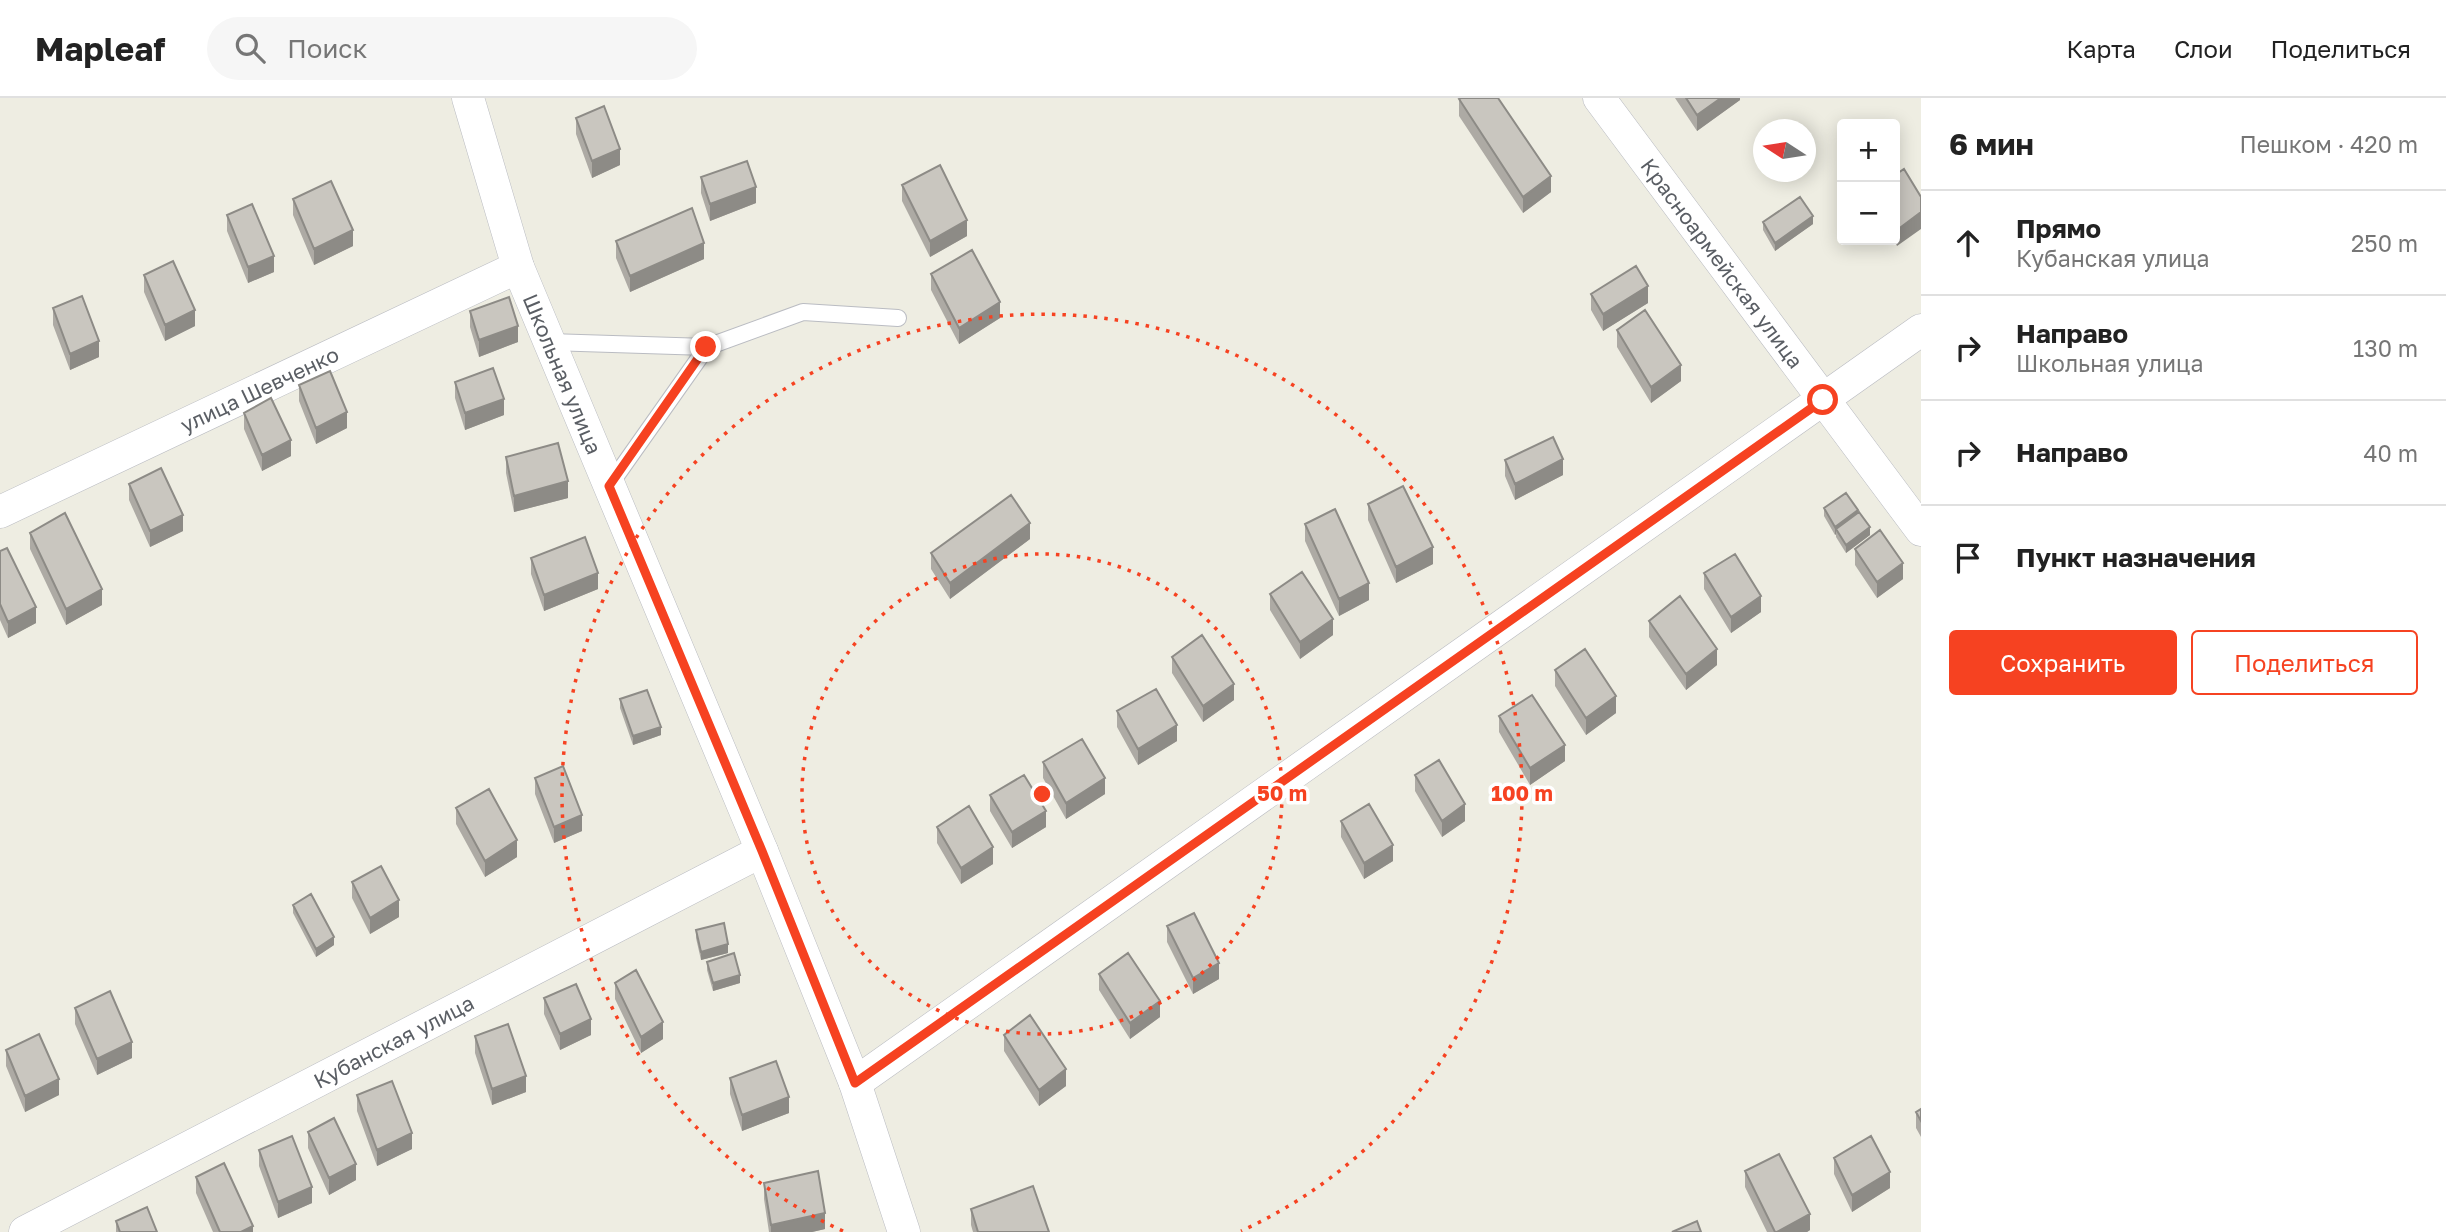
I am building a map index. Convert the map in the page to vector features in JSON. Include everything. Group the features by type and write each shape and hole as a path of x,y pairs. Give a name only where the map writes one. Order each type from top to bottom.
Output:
{"street":[{"name":"Школьная улица","path":"468,98 518,267 762,851 855,1083 904,1232"},
{"name":"Красноармейская улица","path":"1599,98 1921,530"},
{"name":"улица Шевченко","path":"0,512 518,267"},
{"path":"855,1083 1921,330"},
{"name":"Кубанская улица","path":"25,1232 762,851"}],"lane":[{"path":"549,342 706,347 803,312 898,318"},
{"path":"609,486 706,347"}],"building":[{"path":"1498,98 1551,176 1523,197 1459,99"},
{"path":"1686,98 1721,98 1697,115"},
{"path":"604,106 620,149 592,161 576,118"},
{"path":"747,161 756,187 710,204 701,177"},
{"path":"940,165 967,220 930,241 902,185"},
{"path":"1904,169 1921,197 1921,212 1900,228 1900,182 1900,172"},
{"path":"331,181 353,230 314,249 293,199"},
{"path":"1800,197 1813,216 1775,243 1763,222"},
{"path":"252,204 274,256 248,267 227,215"},
{"path":"692,208 704,243 630,276 616,241"},
{"path":"972,250 1000,302 959,328 931,274"},
{"path":"173,261 195,310 165,325 144,275"},
{"path":"1636,266 1648,286 1603,314 1591,294"},
{"path":"82,296 99,341 70,354 53,308"},
{"path":"509,297 518,326 479,340 470,311"},
{"path":"1645,310 1681,365 1651,387 1617,330"},
{"path":"493,368 504,399 465,413 455,382"},
{"path":"330,371 347,412 316,428 299,385"},
{"path":"271,398 291,440 262,455 244,413"},
{"path":"1553,437 1563,459 1515,484 1505,460"},
{"path":"558,443 568,481 514,496 506,457"},
{"path":"161,468 183,515 150,531 129,484"},
{"path":"1403,486 1433,547 1396,567 1368,504"},
{"path":"1846,493 1858,510 1835,527 1824,508"},
{"path":"1011,495 1030,523 950,583 931,553"},
{"path":"1335,509 1369,583 1339,599 1305,524"},
{"path":"1859,512 1870,527 1846,545 1836,529"},
{"path":"65,513 102,589 66,609 30,533"},
{"path":"1880,530 1903,563 1877,582 1855,549"},
{"path":"585,537 598,573 544,595 531,558"},
{"path":"7,548 36,607 8,622 0,604 0,551"},
{"path":"1735,554 1761,596 1731,617 1704,573"},
{"path":"1302,572 1333,619 1300,642 1270,594"},
{"path":"1680,596 1717,649 1686,674 1649,621"},
{"path":"1202,635 1234,684 1203,706 1172,657"},
{"path":"1585,649 1616,696 1586,718 1555,670"},
{"path":"1156,689 1177,725 1138,749 1117,711"},
{"path":"647,690 661,727 633,736 620,699"},
{"path":"1532,695 1565,745 1530,768 1499,716"},
{"path":"1082,739 1105,778 1066,803 1043,762"},
{"path":"1439,760 1465,804 1442,821 1415,775"},
{"path":"563,766 582,815 554,827 535,778"},
{"path":"1024,775 1046,811 1012,832 990,795"},
{"path":"489,789 517,840 485,861 456,808"},
{"path":"1369,804 1393,845 1364,863 1341,821"},
{"path":"969,806 993,847 961,868 937,827"},
{"path":"381,866 399,900 370,918 352,882"},
{"path":"311,894 334,937 316,949 293,905"},
{"path":"1194,913 1219,963 1193,978 1167,926"},
{"path":"724,923 728,944 701,952 696,930"},
{"path":"734,953 740,975 713,983 707,962"},
{"path":"1128,953 1160,1001 1130,1023 1099,974"},
{"path":"636,970 663,1022 641,1037 615,983"},
{"path":"576,984 591,1019 560,1034 544,998"},
{"path":"110,991 132,1042 97,1059 75,1008"},
{"path":"1030,1015 1066,1069 1039,1090 1004,1035"},
{"path":"508,1024 526,1076 492,1089 475,1036"},
{"path":"39,1034 59,1079 25,1096 6,1050"},
{"path":"776,1061 789,1097 742,1115 730,1078"},
{"path":"392,1081 412,1133 377,1150 357,1095"},
{"path":"334,1118 356,1164 329,1178 308,1132"},
{"path":"292,1136 312,1187 278,1202 259,1150"},
{"path":"1871,1136 1890,1172 1852,1195 1834,1158"},
{"path":"1779,1154 1810,1214 1775,1232 1745,1171"},
{"path":"224,1163 253,1226 241,1232 220,1232 196,1177"},
{"path":"818,1171 825,1213 771,1225 764,1183"},
{"path":"1033,1186 1049,1232 978,1232 971,1209"},
{"path":"147,1207 157,1232 120,1232 116,1221"},
{"path":"1697,1221 1701,1232 1672,1232"}],"route":[{"path":"706,347 609,486 762,851 855,1083 1823,400"}]}
